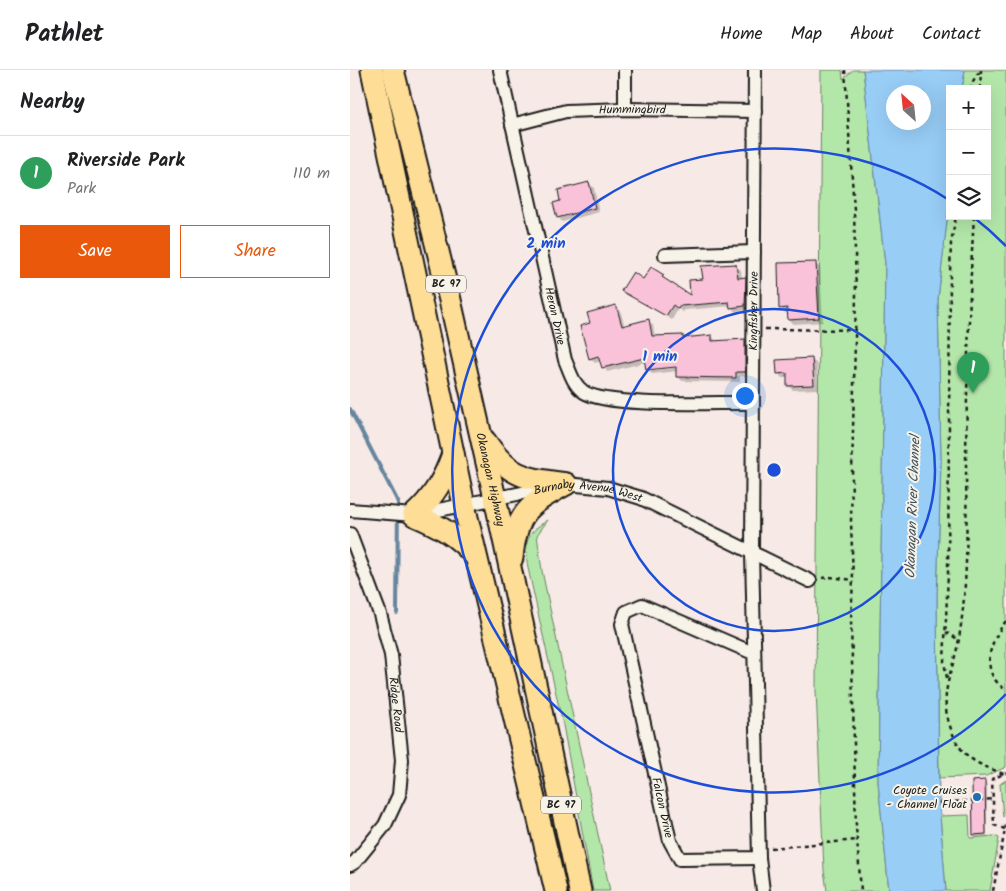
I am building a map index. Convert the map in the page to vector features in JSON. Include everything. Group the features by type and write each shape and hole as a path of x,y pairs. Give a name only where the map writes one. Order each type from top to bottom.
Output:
{"highway":[{"name":"BC 97","path":"372,70 464,505 556,891"},
{"name":"Okanagan Highway","path":"393,70 481,434 580,891"},
{"path":"481,434 498,460 512,472 532,479 566,484"},
{"path":"453,454 439,487 429,501 414,515 450,532 464,542 476,557"},
{"path":"511,571 514,540 522,517 536,501 566,484"}],"street":[{"name":"Heron Drive","path":"500,70 565,360 575,383 585,392 612,402 752,402"},
{"path":"625,70 625,109"},
{"name":"Kingfisher Drive","path":"752,553 755,70"},
{"name":"Hummingbird","path":"512,125 566,111 625,109 755,111"},
{"path":"665,255 754,252"},
{"name":"Burnaby Avenue West","path":"350,510 414,515 566,484 608,488 641,498 810,581"},
{"name":"Ridge Road","path":"350,534 380,614 391,655 402,760 399,795 385,825 356,862 350,865"},
{"path":"752,553 759,854 763,891"},
{"name":"Falcon Drive","path":"753,653 642,604 626,612 622,624 670,841 680,859 759,854"}],"path":[{"path":"845,70 854,210 856,330 851,521 853,580 851,620 857,840 861,891"},
{"path":"971,85 977,74 981,71"},
{"path":"980,85 981,71"},
{"path":"955,220 951,243 950,274 948,564 944,662 947,679 948,722 963,751 972,762 1005,773"},
{"path":"947,679 959,640 966,544 968,324 974,220"},
{"path":"753,329 856,330"},
{"path":"810,581 829,576 853,580"},
{"path":"1006,621 998,631 989,653 990,672 996,684 1006,690"},
{"path":"946,632 959,640"},
{"path":"1005,773 992,779 994,825 1005,829"},
{"path":"939,803 993,799"},
{"path":"993,891 1006,825"},
{"path":"759,854 857,840"}],"green space":[{"path":"821,70 842,70 843,79 853,70 863,70 885,264 878,782 889,891 827,891 824,870 816,690"},
{"path":"965,70 1006,70 1006,767 986,776 939,778 937,599 941,461 938,299 947,220 991,220 991,85 963,85"},
{"path":"548,520 537,535 542,571 610,891 593,891 563,725 528,568 526,552 528,540 540,525"},
{"path":"1006,780 1006,814 1003,817 1000,784"},
{"path":"969,815 970,838 994,836 999,838 990,891 946,891 940,816"}],"water":[{"name":"Okanagan River Channel","path":"863,70 965,70 963,85 946,85 947,220 938,299 941,461 937,599 939,803 946,891 889,891 878,782 885,264"}],"building":[{"path":"589,182 595,208 557,218 553,203 560,201 558,190"},
{"path":"816,262 819,318 788,320 787,308 779,309 778,263"},
{"path":"736,264 738,278 746,277 745,306 730,308 729,302 680,306 678,309 673,305 666,316 621,291 633,272 643,279 651,267 664,275 662,277 690,295 689,280 703,279 701,266"},
{"path":"616,305 622,326 649,319 652,336 683,335 683,338 712,335 712,341 745,339 745,372 736,372 736,378 676,377 676,367 646,370 644,358 602,368 598,356 589,359 580,326 590,323 587,313"},
{"path":"812,358 814,385 787,386 787,373 777,374 776,360"},
{"path":"985,780 986,834 973,835 972,781"}],"waterway":[{"path":"350,409 398,502 397,613"}],"place":[{"name":"Riverside Park","path":"973,393"},
{"name":"Coyote Cruises - Channel Float","path":"977,797"}]}
